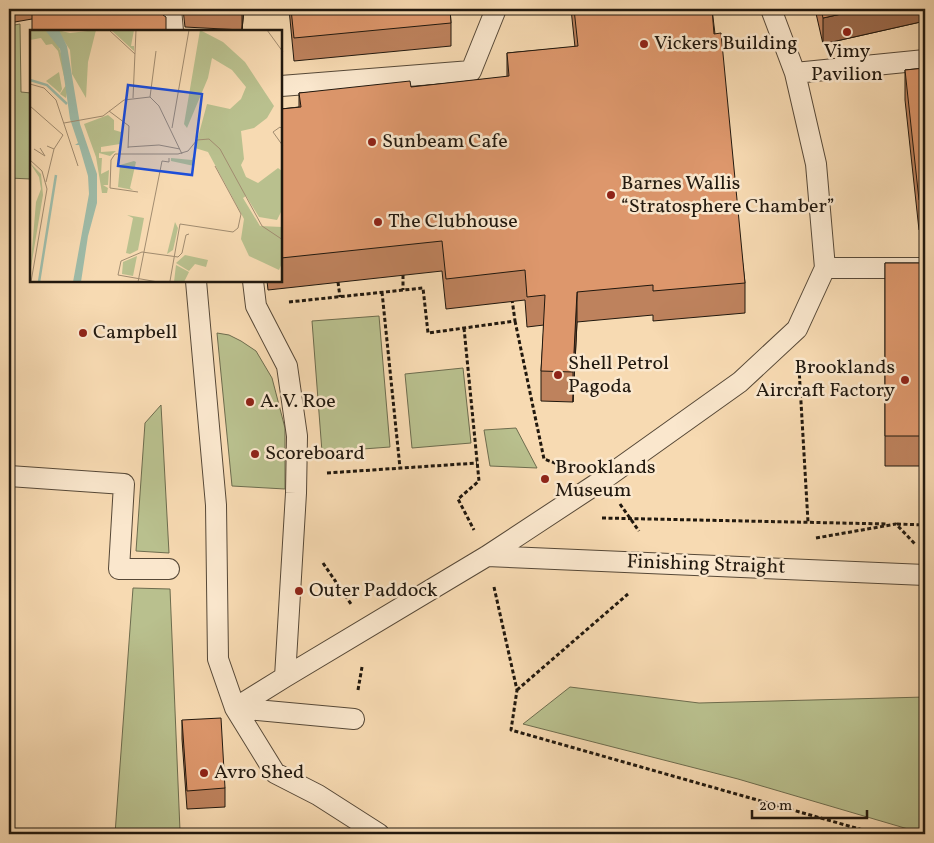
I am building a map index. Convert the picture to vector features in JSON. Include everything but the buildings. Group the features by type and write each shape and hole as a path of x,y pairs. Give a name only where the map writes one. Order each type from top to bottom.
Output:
{"lane":[{"path":"171,9 173,30"},
{"path":"282,86 471,71 496,9"},
{"path":"234,708 487,556 604,480 740,382 797,329 825,268 816,164 795,73 770,9"},
{"path":"795,73 925,60"},
{"path":"825,268 925,268"},
{"path":"196,282 216,505 218,659 234,708 275,772 318,795 379,834"},
{"path":"253,282 256,306 287,366 297,436 284,677"},
{"path":"9,476 124,484 119,569 169,569"},
{"name":"Finishing Straight","path":"487,556 925,575"},
{"path":"234,708 354,719"}],"path":[{"path":"403,275 403,290"},
{"path":"338,282 340,297"},
{"path":"256,306 423,288 428,333 515,321"},
{"path":"382,292 400,468"},
{"path":"512,294 515,321 544,459 604,480"},
{"path":"464,328 478,481 458,499 487,556 517,690 511,730 877,834"},
{"path":"797,329 808,522"},
{"path":"296,475 477,463"},
{"path":"546,517 925,525"},
{"path":"322,562 367,628 354,719"},
{"path":"517,690 663,563"}],"green space":[{"path":"20,24 21,92 30,93 30,179 9,178 9,26"},
{"path":"379,316 390,447 322,452 312,321"},
{"path":"217,333 229,335 256,351 272,378 285,428 285,489 232,486"},
{"path":"463,368 471,443 412,448 405,374"},
{"path":"161,405 169,553 136,551 145,423"},
{"path":"516,428 537,468 490,466 484,430"},
{"path":"133,588 170,589 180,831 216,834 115,834"},
{"path":"570,687 699,703 925,697 925,834 738,779 523,724"}],"place":[{"name":"Vimy Pavilion","path":"847,32"},
{"name":"Vickers Building","path":"644,44"},
{"name":"Sunbeam Cafe","path":"372,142"},
{"name":"Barnes Wallis “Stratosphere Chamber”","path":"611,195"},
{"name":"The Clubhouse","path":"378,222"},
{"name":"Campbell","path":"83,333"},
{"name":"Shell Petrol Pagoda","path":"558,375"},
{"name":"Brooklands Aircraft Factory","path":"905,380"},
{"name":"A. V. Roe","path":"250,402"},
{"name":"Scoreboard","path":"255,454"},
{"name":"Brooklands Museum","path":"545,479"},
{"name":"Outer Paddock","path":"299,591"},
{"name":"Avro Shed","path":"204,773"}]}
